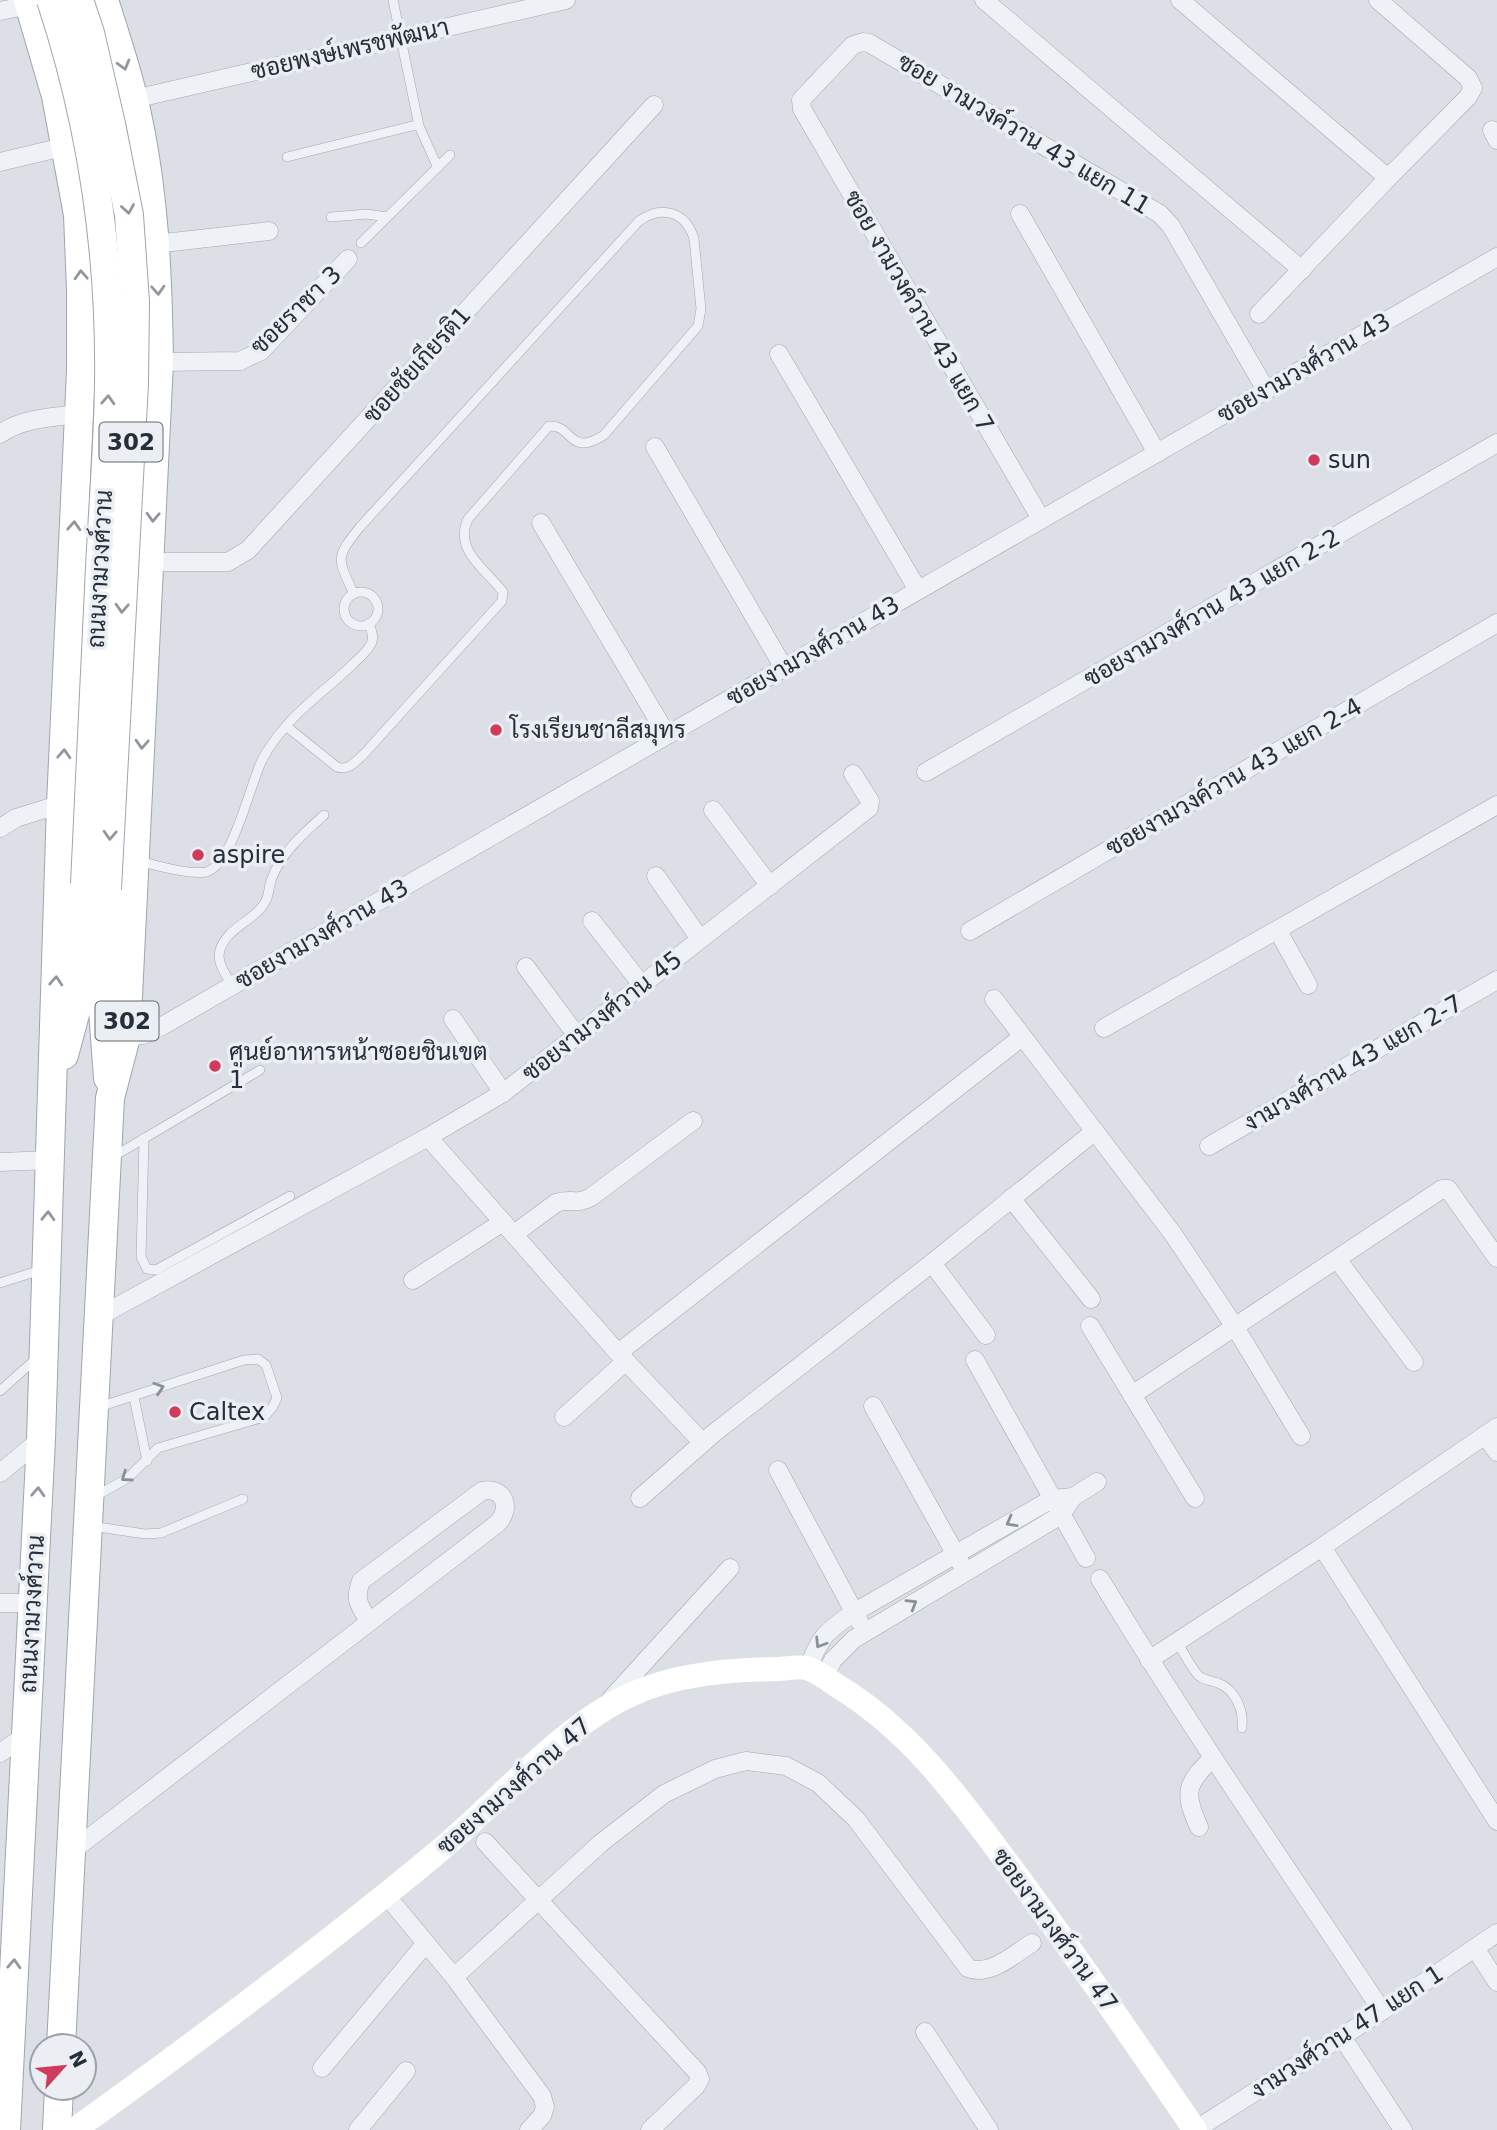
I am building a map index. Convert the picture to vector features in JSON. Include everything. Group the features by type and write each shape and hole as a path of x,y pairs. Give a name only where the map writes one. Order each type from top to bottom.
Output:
{"main road":[{"name":"ถนนงามวงศ์วาน","path":"52,1098 78,1003 96,887 134,384 135,302 129,215 90,33 79,0"},
{"name":"ถนนงามวงศ์วาน","path":"104,0 134,99 150,192 155,244 159,362 126,1037 110,1098"},
{"name":"ถนนงามวงศ์วาน","path":"36,2 66,45 86,129 99,215 107,299 109,386 96,887 110,1098 62,2032"},
{"name":"ถนนงามวงศ์วาน","path":"6,2130 41,1439 61,804 79,414 81,289 78,215 67,146 36,2"},
{"path":"78,215 85,188 101,177 117,173 128,175 150,192"},
{"path":"57,2130 58,2102"}],"street":[{"name":"ซอยพงษ์เพรชพัฒนา","path":"134,99 566,0"},
{"path":"984,0 1302,270"},
{"path":"1180,0 1388,178"},
{"path":"1259,314 1468,97 1473,88 1468,78 1378,0"},
{"path":"0,11 36,2"},
{"name":"ซอย งามวงค์วาน 43 แยก 11","path":"853,45 869,43 1160,214 1171,226 1266,390"},
{"name":"ซอย งามวงค์วาน 43 แยก 7","path":"853,45 801,100 804,113 1041,519"},
{"name":"ซอยชัยเกียรติ1","path":"151,562 228,562 239,558 248,550 654,104"},
{"path":"0,162 67,146"},
{"path":"1020,214 1157,453"},
{"path":"155,244 269,230"},
{"name":"ซอยงามวงศ์วาน 43","path":"126,1037 143,1035 164,1024 1497,257"},
{"name":"ซอยราชา 3","path":"159,362 240,361 250,357 261,351 348,259"},
{"path":"779,354 918,590"},
{"path":"0,433 39,419 79,414"},
{"name":"ซอยงามวงศ์วาน 43 แยก 2-2","path":"926,772 1497,443"},
{"path":"655,447 784,668"},
{"path":"541,523 667,735"},
{"name":"ซอยงามวงค์วาน 43 แยก 2-4","path":"970,931 1497,623"},
{"name":"ซอยงามวงศ์วาน 45","path":"98,1317 428,1137 503,1093 869,808 870,801 853,774"},
{"path":"1,823 61,804"},
{"path":"1104,1027 1497,805"},
{"path":"713,810 769,886"},
{"path":"656,876 700,939"},
{"path":"592,921 642,985"},
{"path":"1278,931 1308,985"},
{"path":"526,967 576,1036"},
{"name":"งามวงศ์วาน 43 แยก 2-7","path":"1209,1146 1497,980"},
{"path":"994,999 1173,1234 1235,1327 1301,1436"},
{"path":"453,1019 503,1093"},
{"path":"564,1417 622,1357 1022,1037"},
{"path":"413,1280 556,1203 581,1203 693,1121"},
{"path":"640,1498 703,1443 932,1263 1094,1130"},
{"path":"428,1137 622,1357 703,1443"},
{"path":"0,1162 49,1160"},
{"path":"1132,1395 1444,1188 1448,1189 1497,1258"},
{"path":"1012,1198 1091,1299"},
{"path":"1337,1259 1414,1362"},
{"path":"932,1263 986,1335"},
{"path":"1090,1326 1195,1498"},
{"path":"975,1360 1086,1559"},
{"path":"873,1406 966,1571"},
{"path":"1149,1660 1322,1547 1491,1431 1497,1452"},
{"path":"0,1473 41,1439"},
{"path":"778,1470 865,1632"},
{"path":"816,1673 842,1648 865,1632 966,1571 1056,1507 1097,1482"},
{"path":"72,1851 498,1523 505,1516 506,1506 498,1492 490,1489 482,1491 361,1581 356,1594 369,1621"},
{"path":"816,1673 819,1641 832,1627 956,1554 1056,1507"},
{"path":"1322,1547 1497,1821"},
{"path":"598,1714 730,1568"},
{"path":"1100,1578 1149,1660 1382,2011"},
{"path":"0,1603 32,1603"},
{"name":"ซอยงามวงศ์วาน 47","path":"74,2130 386,1895 470,1825 572,1733 598,1714 629,1695 669,1680 749,1669 816,1673 848,1693 892,1727 944,1778 1056,1928 1195,2130"},
{"path":"0,1753 26,1734"},
{"path":"1199,1827 1188,1798 1189,1787 1195,1776 1213,1758"},
{"path":"454,1977 601,1843 664,1794 715,1769 746,1761 786,1766 818,1783 856,1819 968,1968 978,1972 990,1969 1032,1943"},
{"path":"485,1842 697,2072 699,2079 696,2086 650,2130"},
{"path":"386,1895 454,1977 542,2096 545,2107 529,2130"},
{"name":"งามวงศ์วาน 47 แยก 1","path":"1195,2130 1382,2011 1497,1933"},
{"path":"322,2068 426,1943"},
{"path":"1475,1948 1497,1982"},
{"path":"925,2032 989,2130"},
{"path":"1342,2037 1403,2130"},
{"path":"358,2130 406,2071"}],"lane":[{"path":"393,0 419,126 438,168"},
{"path":"287,157 419,126"},
{"path":"361,243 450,155"},
{"path":"286,726 337,767 342,769 349,766 363,754 502,601 503,592 466,548 463,534 468,519 549,426 557,427 576,442 586,444 604,435 698,326 701,309 693,235 675,215 670,212 655,212 639,221 360,527 340,558 354,594"},
{"path":"331,217 367,214 387,216"},
{"path":"367,593 375,600 376,617 369,623 356,625 347,618 345,602 354,594 367,593"},
{"path":"136,861 195,872 211,870 220,863 235,834 262,760 286,726 370,646 373,638 369,623"},
{"path":"232,985 219,962 218,953 224,939 258,911 270,897 271,880 285,857 299,838 324,815"},
{"path":"106,1161 260,1070"},
{"path":"144,1139 141,1257 147,1269 156,1270 289,1196"},
{"path":"0,1283 46,1268"},
{"path":"0,1391 44,1352"},
{"path":"94,1409 244,1360 258,1359 267,1365 277,1398 264,1417 158,1448 89,1513 145,1534 162,1533 243,1499"},
{"path":"134,1397 147,1461"},
{"path":"1177,1642 1203,1679 1221,1683 1234,1696 1244,1716 1242,1728"}],"place":[{"name":"sun","path":"1314,460"},
{"name":"โรงเรียนชาลีสมุทร","path":"496,730"},
{"name":"aspire","path":"198,855"},
{"name":"ศูนย์อาหารหน้าซอยชินเขต 1","path":"215,1066"},
{"name":"Caltex","path":"175,1412"}]}
